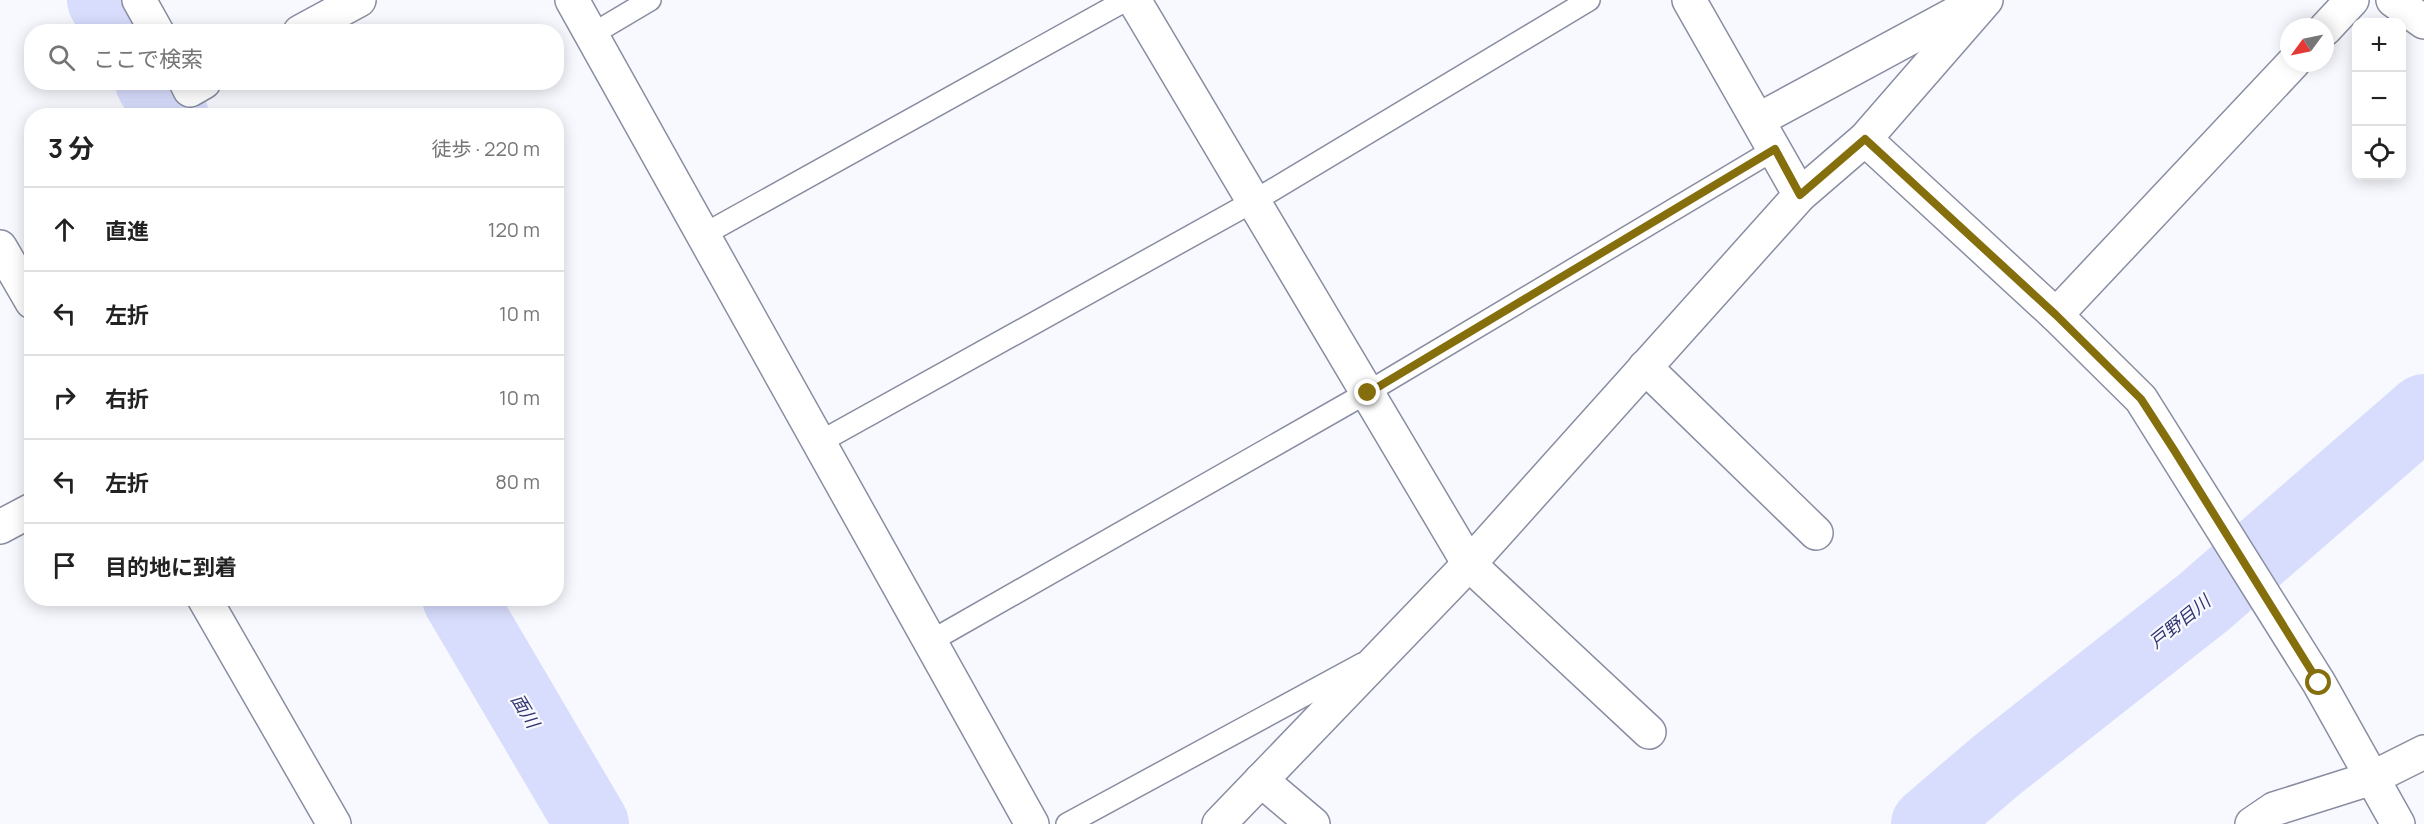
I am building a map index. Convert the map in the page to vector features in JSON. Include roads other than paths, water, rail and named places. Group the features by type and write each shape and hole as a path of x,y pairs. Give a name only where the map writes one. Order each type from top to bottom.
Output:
{"street":[{"path":"139,0 152,24"},
{"path":"572,0 1032,824"},
{"path":"1134,0 1469,564 1649,732"},
{"path":"1689,0 1800,195"},
{"path":"1758,120 1984,0"},
{"path":"1219,824 1469,564 1800,195 1865,139 1984,0"},
{"path":"2334,19 2352,0"},
{"path":"2393,0 2424,22"},
{"path":"313,24 347,3"},
{"path":"2056,315 2285,72"},
{"path":"1865,139 2056,315 2141,399 2319,683 2398,824"},
{"path":"0,247 24,288"},
{"path":"1645,368 1816,533"},
{"path":"0,527 24,514"},
{"path":"209,606 334,824"},
{"path":"2252,824 2274,809 2372,778 2424,752"},
{"path":"1262,780 1313,824"}],"lane":[{"path":"591,35 650,0"},
{"path":"703,235 1126,0"},
{"path":"819,442 1254,201 1588,0"},
{"path":"931,641 1368,393 1775,149"},
{"path":"1068,824 1385,651"}],"waterway":[{"name":"面川","path":"104,0 118,24"},
{"name":"面川","path":"157,90 167,108"},
{"name":"戸野目川","path":"1928,824 1997,765 2204,602 2424,411"},
{"name":"面川","path":"464,606 592,824"}]}
